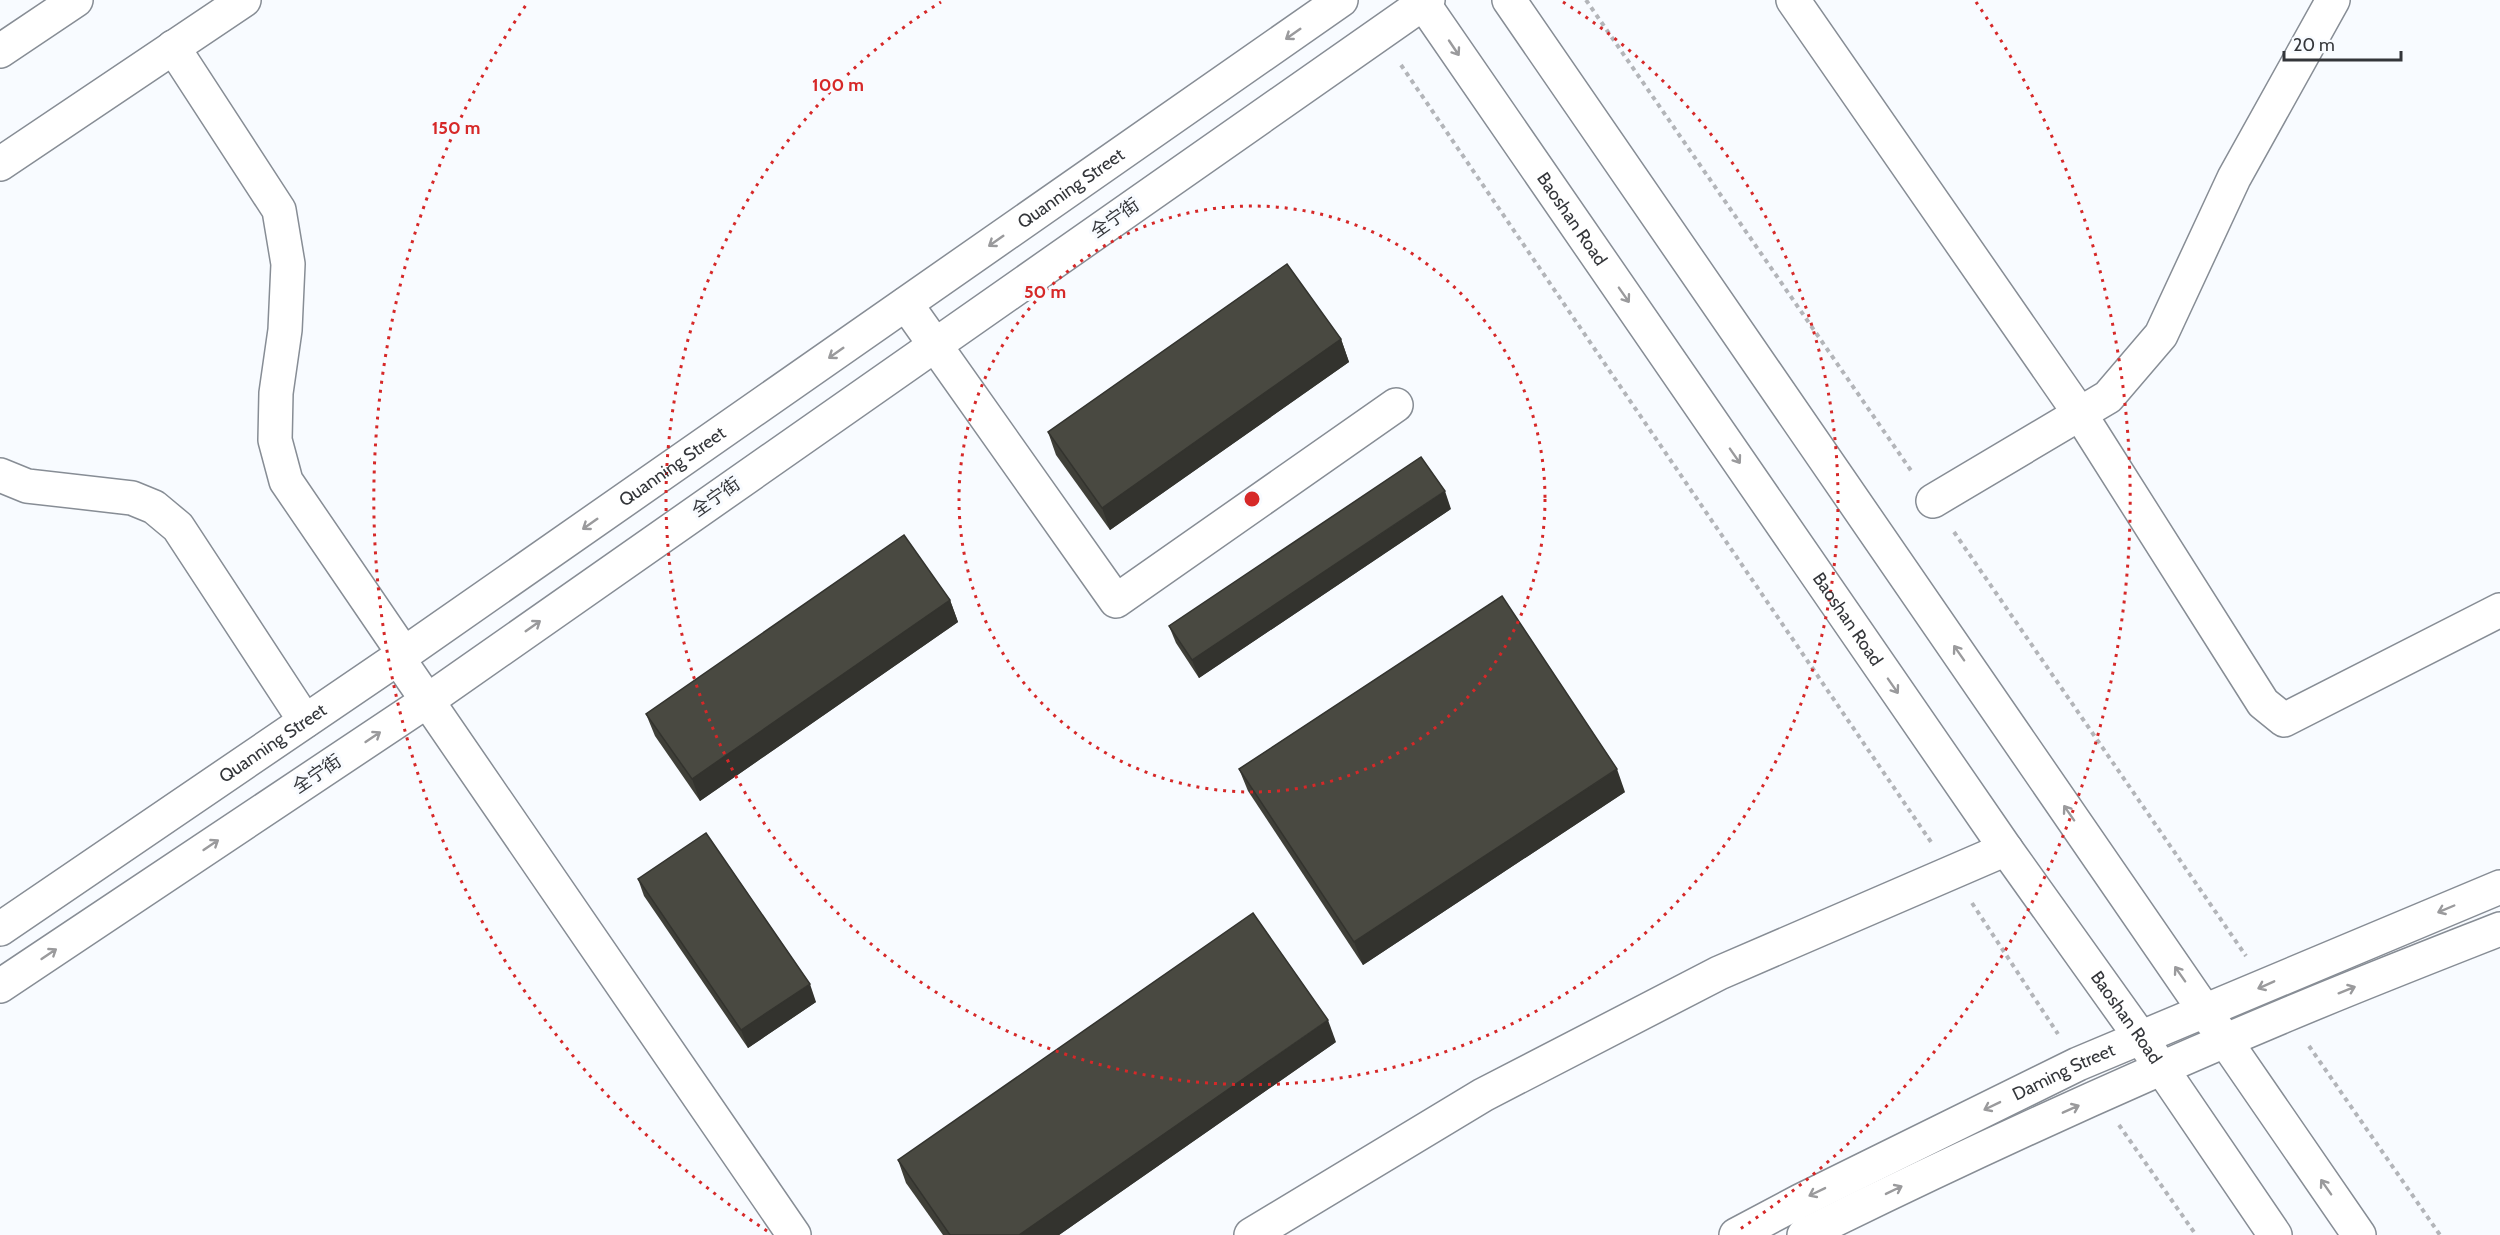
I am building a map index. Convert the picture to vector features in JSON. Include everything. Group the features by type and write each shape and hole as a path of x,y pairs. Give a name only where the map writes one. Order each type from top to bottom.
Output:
{"street":[{"path":"0,51 76,0"},
{"path":"0,164 244,0"},
{"name":"Quanning Street","path":"0,929 401,656 1341,0"},
{"path":"1509,0 2359,1235"},
{"path":"1793,0 2080,414 2263,703 2284,720 2500,610"},
{"path":"1933,501 2108,397 2161,335 2234,178 2333,0"},
{"name":"全宁街","path":"0,986 426,700 1424,1"},
{"name":"Baoshan Road","path":"1424,1 2006,849 2162,1069 2275,1235"},
{"path":"173,47 279,210 288,264 285,330 276,393 275,440 286,481 401,656 426,700 794,1235"},
{"path":"906,304 1116,601 1396,405"},
{"path":"0,475 27,486 132,498 154,507 178,528 305,721"},
{"path":"1251,1235 1483,1095 1719,973 2006,849"},
{"name":"Daming Street","path":"1736,1235 2078,1064 2500,887"},
{"name":"Daming Street","path":"1804,1235 1941,1167 2099,1096 2287,1014 2500,929"}],"path":[{"path":"1586,0 2267,985"},
{"path":"1379,34 1952,873 2078,1064"},
{"path":"2287,1014 2440,1235"},
{"path":"2099,1096 2196,1235"}],"building":[{"path":"1287,264 1341,339 1102,508 1048,432"},
{"path":"1421,457 1445,491 1192,660 1169,626"},
{"path":"904,535 950,600 692,779 646,714"},
{"path":"1502,596 1617,769 1354,942 1239,769"},
{"path":"706,833 810,984 741,1030 638,879"},
{"path":"1253,913 1328,1020 1019,1235 950,1235 898,1160"}]}
